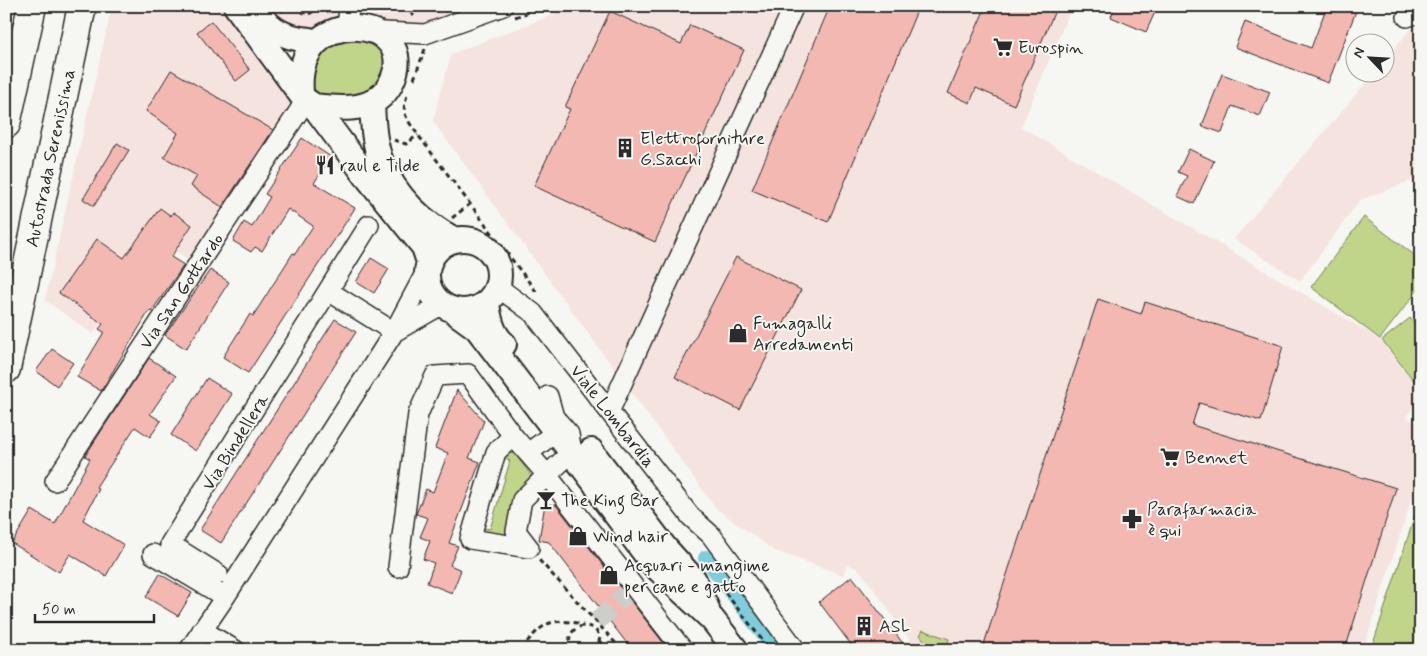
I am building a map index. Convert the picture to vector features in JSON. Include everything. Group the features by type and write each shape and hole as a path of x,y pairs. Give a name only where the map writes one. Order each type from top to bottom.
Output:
{"highway":[{"path":"6,124 32,6"},
{"name":"Autostrada Serenissima","path":"6,369 82,6"}],"main road":[{"path":"236,6 367,177 424,247 428,266 427,283 432,296 477,328 572,452 654,565 712,619 736,650"},
{"path":"251,6 274,30 291,38 309,40"},
{"path":"348,12 384,32 394,47 399,60 388,90 372,104 354,108 307,99 303,58 309,40 348,12"},
{"path":"372,104 374,134 382,164 398,190 418,215 435,230 455,240"},
{"path":"428,266 435,252 444,244 455,240 469,239 483,244 493,254 499,268 499,282 494,296 487,304 472,311 448,308"},
{"path":"487,304 489,321 499,340 512,352 548,396 665,548 694,580 712,619"}],"street":[{"path":"384,32 425,34 502,6"},
{"path":"610,410 794,6"},
{"name":"Via San Gottardo","path":"55,481 307,99"},
{"name":"Via Bindellera","path":"218,574 170,544 330,292 369,225"},
{"path":"189,650 225,597 394,332 428,266"},
{"name":"Viale Lombardia","path":"499,282 503,291 533,313 691,517 711,535 796,650"},
{"path":"330,292 394,332"},
{"path":"394,332 448,308"},
{"path":"398,567 418,414 435,376 468,374 513,436 546,474 683,650"},
{"path":"529,548 516,531 522,500 546,474 572,452 569,434 554,417 548,396"},
{"path":"528,453 556,432"},
{"path":"513,436 496,452 470,539 529,548"},
{"path":"153,554 225,597"},
{"path":"202,630 235,650"}],"path":[{"path":"294,6 306,15 323,6"},
{"path":"409,8 419,6"},
{"path":"529,548 622,650"},
{"path":"527,642 542,625 562,620 592,626 600,637 604,650"},
{"path":"572,650 569,643 570,633 577,626 586,624"},
{"path":"597,650 600,637"}],"shaded area":[{"path":"112,6 236,6 299,95 192,262 158,239 93,334 45,300"},
{"path":"255,6 497,6 426,31 385,30 345,16 338,16 319,26 308,38"},
{"name":"Bennet","path":"576,6 1072,6 1021,127 1380,339 1421,392 1421,396 1406,417 1421,425 1421,470 1363,650 917,650 860,570 847,564 843,575 773,550 716,508 433,121 451,54"},
{"path":"1421,23 1421,177 1360,200 1300,281 1234,239 1366,82 1394,82 1394,49 1413,26"}],"green space":[{"path":"326,38 377,40 388,60 383,77 378,85 362,95 353,97 328,97 316,91 313,85 313,68"},
{"path":"1364,217 1421,260 1421,286 1380,339 1311,287"},
{"path":"1410,318 1421,332 1421,390 1382,340"},
{"path":"508,453 515,454 533,478 505,539 481,537 478,527 490,529 510,461 500,457"},
{"path":"1421,497 1421,650 1371,650"},
{"path":"923,630 949,639 946,650 932,650 920,635"}],"building":[{"path":"830,6 919,6 828,222 752,190"},
{"name":"Eurospin","path":"986,6 1057,6 1014,105 976,88 970,103 948,93"},
{"path":"1115,6 1140,6 1155,12 1146,32 1111,17"},
{"path":"1327,6 1358,6 1348,32 1344,32 1344,42 1328,83 1235,47 1245,22 1311,48"},
{"name":"Elettroforniture G.Sacchi","path":"610,11 681,44 690,25 744,50 655,242 534,186 570,109 565,107"},
{"path":"211,21 250,70 236,81 197,32"},
{"path":"171,70 273,130 222,207 191,186 197,176 164,157 178,133 146,111"},
{"path":"1222,74 1270,92 1260,116 1232,106 1222,133 1202,126"},
{"path":"302,138 331,157 314,183 355,208 248,373 223,357 250,314 253,316 293,253 295,254 313,226 288,209 262,251 255,247 251,252 233,241 244,222 252,227 270,197 265,194"},
{"path":"117,143 129,150 94,206 83,199"},
{"path":"1189,149 1214,161 1194,204 1177,196 1187,176 1178,172"},
{"path":"160,208 171,216 173,212 192,225 171,257 184,265 151,312 149,311 101,391 77,377 104,332 99,329 103,324 59,293 97,239 124,258"},
{"name":"Fumagalli Arredamenti","path":"736,257 801,290 740,410 675,377"},
{"path":"371,258 389,269 374,293 356,282"},
{"path":"210,270 229,282 186,349 165,335"},
{"name":"Bennet","path":"1098,299 1141,314 1145,302 1283,346 1261,421 1199,403 1192,425 1396,488 1345,650 982,650"},
{"path":"335,319 356,332 221,543 200,530"},
{"path":"52,349 73,363 57,386 36,371"},
{"path":"149,358 176,376 150,414 161,421 150,437 135,427 96,487 99,489 83,520 124,545 106,576 70,554 59,572 12,543 32,510 55,524 90,459 85,456"},
{"path":"207,378 232,394 196,451 171,435"},
{"path":"457,390 484,421 469,458 480,462 449,543 458,546 450,565 461,570 452,593 427,583 434,563 423,559 430,541 420,537 428,518 416,514 426,489 433,492 448,453 435,448"},
{"path":"545,504 556,505 669,650 632,650 549,542 539,540"},
{"path":"160,574 192,593 178,616 146,597"},
{"name":"ASL","path":"852,576 908,650 855,650 819,602"}],"waterway":[{"path":"706,558 776,650"}],"tunnel":[{"path":"596,622 633,588"}],"place":[{"name":"Eurospin","path":"1003,47"},
{"name":"Elettroforniture G.Sacchi","path":"625,148"},
{"name":"raul e Tilde","path":"325,165"},
{"name":"Fumagalli Arredamenti","path":"738,333"},
{"name":"Bennet","path":"1170,457"},
{"name":"The King Bar","path":"546,500"},
{"name":"Parafarmacia è qui","path":"1132,519"},
{"name":"Wind hair","path":"578,536"},
{"name":"Acquari - mangime per cane e gatto","path":"609,575"},
{"name":"ASL","path":"864,626"}]}
